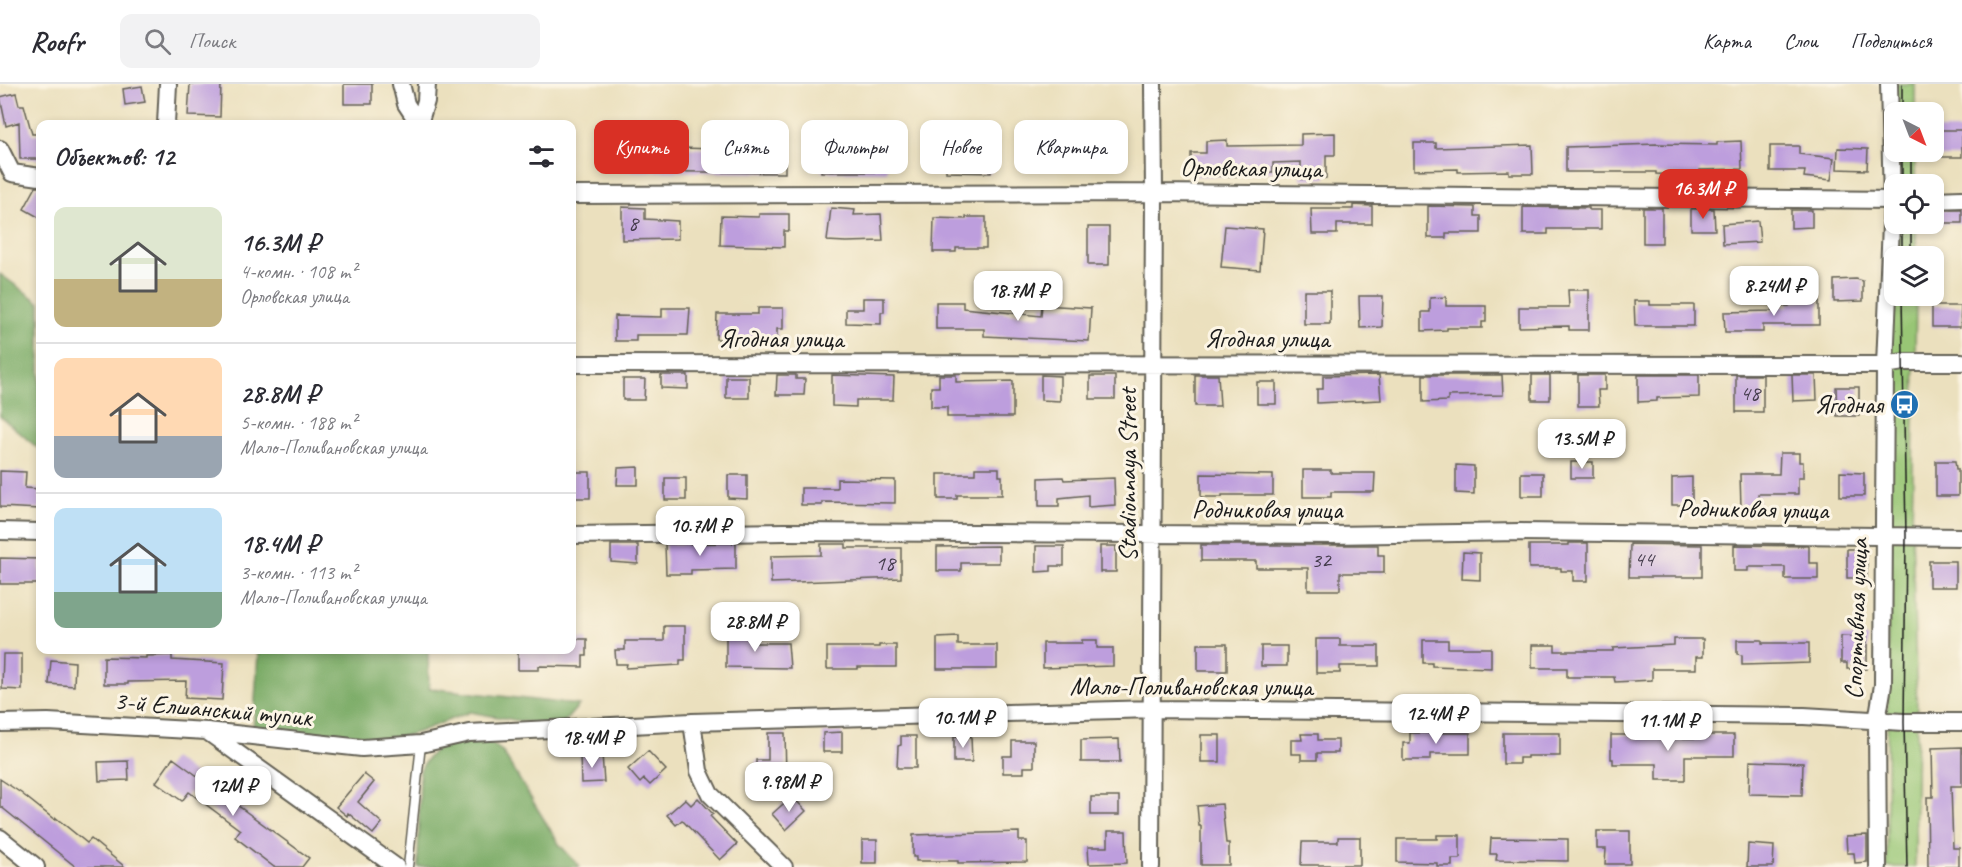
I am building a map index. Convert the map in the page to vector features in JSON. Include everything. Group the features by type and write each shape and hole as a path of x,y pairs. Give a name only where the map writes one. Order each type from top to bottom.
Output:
{"street":[{"path":"166,120 168,84"},
{"path":"401,84 406,104 416,120"},
{"path":"420,120 426,101 427,84"},
{"name":"Stadionnaya Street","path":"1151,867 1153,84"},
{"name":"Спортивная улица","path":"1889,84 1892,174"},
{"path":"0,149 12,173 36,176"},
{"name":"Орловская улица","path":"576,195 1154,193 1884,201"},
{"path":"1944,200 1962,199"},
{"name":"Спортивная улица","path":"1878,867 1877,721 1883,685 1885,365 1891,234"},
{"name":"Ягодная улица","path":"576,363 1885,365 1902,362 1962,362"},
{"path":"0,531 36,532"},
{"name":"Родниковая улица","path":"576,535 784,532 1332,535 1520,532 1962,537"},
{"name":"Мало-Поливановская улица","path":"421,744 469,733 692,722 1153,709 1804,716 1877,721 1962,722"},
{"name":"3-й Елшанский тупик","path":"0,723 48,722 207,731 362,748 421,744"},
{"path":"692,722 699,771 710,794 784,867"},
{"path":"207,731 396,867"},
{"path":"0,838 36,867"}],"lane":[{"path":"408,867 421,744"}],"green space":[{"path":"1889,84 1915,84 1915,102 1889,102"},
{"path":"1889,162 1915,162 1915,174 1889,174"},
{"path":"1889,234 1916,234 1916,246 1889,246"},
{"path":"0,274 36,300 36,447 0,416"},
{"path":"1888,306 1916,306 1912,530 1917,713 1915,867 1887,867"},
{"path":"258,654 428,654 429,688 579,705 559,728 470,712 418,732 370,746 253,730"},
{"path":"471,729 502,751 559,844 580,867 418,867 420,771 435,750"}],"building":[{"path":"190,84 221,84 220,117 188,116"},
{"path":"344,84 372,84 372,104 344,104"},
{"path":"142,86 145,102 125,105 123,89"},
{"path":"16,93 19,105 24,105 32,134 36,134 36,159 20,159 19,122 6,126 0,97"},
{"path":"1944,130 1962,130 1962,157 1944,157"},
{"path":"1335,133 1335,155 1326,155 1326,178 1301,179 1301,162 1273,163 1273,172 1237,172 1237,176 1191,176 1191,153 1206,153 1206,141 1227,140 1227,146 1301,145 1301,134"},
{"path":"1741,141 1742,169 1700,170 1700,176 1656,174 1656,172 1566,172 1566,147 1717,145 1717,142"},
{"path":"1414,143 1436,143 1436,148 1532,145 1533,174 1509,174 1509,171 1458,172 1458,169 1414,170"},
{"path":"1770,146 1799,146 1799,154 1834,158 1831,180 1804,177 1805,171 1770,171"},
{"path":"689,148 701,149 701,172 689,172"},
{"path":"1838,148 1868,149 1867,170 1837,169"},
{"path":"36,187 36,216 24,209"},
{"path":"1353,205 1372,206 1372,224 1337,224 1337,234 1312,234 1311,209 1353,209"},
{"path":"1428,206 1475,207 1475,216 1481,216 1481,233 1446,233 1446,238 1428,238"},
{"path":"622,207 645,208 645,219 678,221 678,239 622,240"},
{"path":"1523,207 1601,210 1601,229 1548,229 1548,234 1523,234"},
{"path":"831,208 855,210 854,215 881,214 883,241 827,241"},
{"path":"1643,208 1662,208 1662,243 1643,243"},
{"path":"1691,209 1714,209 1715,230 1691,230"},
{"path":"1791,210 1812,210 1812,227 1791,228"},
{"path":"1944,210 1962,210 1962,223 1944,223"},
{"path":"759,214 789,214 789,231 784,231 784,247 720,245 721,216 759,217"},
{"path":"966,217 986,217 986,248 956,248 956,252 933,252 934,218 966,219"},
{"path":"1758,221 1760,242 1723,244 1722,224"},
{"path":"1225,226 1263,229 1260,270 1221,267"},
{"path":"1088,227 1109,227 1109,265 1088,265"},
{"path":"1834,280 1863,281 1863,301 1834,302"},
{"path":"1568,290 1589,290 1589,330 1569,330 1569,326 1519,327 1519,307 1569,307"},
{"path":"1304,291 1330,291 1330,324 1304,324"},
{"path":"1359,296 1383,296 1382,327 1360,328"},
{"path":"1446,297 1446,306 1486,306 1486,322 1482,322 1482,328 1422,331 1422,312 1430,312 1430,298"},
{"path":"863,298 884,298 881,324 846,323 846,309 863,309"},
{"path":"1634,301 1650,301 1650,305 1694,305 1694,326 1635,326"},
{"path":"1789,301 1819,301 1819,325 1763,325 1763,332 1725,332 1724,312 1773,311 1773,306 1789,306"},
{"path":"936,302 963,302 963,308 1041,316 1042,305 1091,308 1089,341 984,336 984,329 936,329"},
{"path":"1932,306 1961,306 1960,327 1932,327"},
{"path":"662,308 690,308 688,335 636,335 636,341 615,341 615,316 662,317"},
{"path":"758,308 783,308 783,329 777,329 777,341 716,339 717,314 758,314"},
{"path":"661,375 688,375 688,389 661,388"},
{"path":"777,375 796,375 796,379 805,379 804,395 776,395"},
{"path":"832,375 894,377 893,400 856,400 856,407 832,406"},
{"path":"939,375 956,375 956,382 1013,381 1013,417 947,417 947,407 931,407 931,387 939,387"},
{"path":"1041,375 1060,376 1060,401 1041,400"},
{"path":"1195,375 1218,375 1220,406 1195,406"},
{"path":"1379,375 1381,400 1317,403 1317,389 1323,389 1323,376"},
{"path":"1423,375 1502,375 1503,395 1448,396 1448,401 1423,402"},
{"path":"1532,375 1550,375 1550,400 1532,400"},
{"path":"1578,375 1605,375 1605,390 1598,390 1599,406 1578,406"},
{"path":"1638,375 1699,375 1699,397 1657,398 1657,401 1638,402"},
{"path":"1736,375 1763,375 1763,412 1736,412"},
{"path":"1792,375 1816,375 1817,400 1793,401"},
{"path":"1090,376 1115,376 1115,399 1090,399"},
{"path":"726,377 749,377 749,398 726,398"},
{"path":"623,379 645,379 644,400 623,400"},
{"path":"1257,382 1276,382 1276,404 1257,404"},
{"path":"1836,387 1859,387 1859,416 1837,416"},
{"path":"1780,453 1799,453 1799,462 1803,462 1803,478 1798,478 1798,494 1758,494 1759,508 1741,508 1740,474 1779,474"},
{"path":"1936,461 1955,461 1956,469 1958,469 1958,496 1936,496"},
{"path":"1571,462 1593,462 1593,478 1571,478"},
{"path":"1456,465 1474,466 1474,494 1456,493"},
{"path":"638,467 638,485 617,485 618,468"},
{"path":"975,468 999,468 999,476 1002,476 1002,495 957,495 957,499 938,499 938,474 975,474"},
{"path":"1303,470 1331,470 1331,473 1375,473 1374,492 1331,492 1331,497 1303,497"},
{"path":"0,471 26,472 25,488 36,489 36,509 0,507"},
{"path":"576,472 590,472 590,498 576,498"},
{"path":"1840,472 1864,473 1864,496 1840,496"},
{"path":"1521,473 1543,473 1543,496 1521,496"},
{"path":"1201,474 1273,475 1273,495 1201,497"},
{"path":"728,475 747,475 747,499 728,498"},
{"path":"1063,477 1064,480 1114,478 1115,505 1088,507 1088,495 1059,498 1059,506 1039,506 1039,478"},
{"path":"1692,477 1692,505 1672,505 1672,478"},
{"path":"665,478 686,478 686,500 665,500"},
{"path":"837,479 895,480 895,503 822,502 822,505 801,505 801,488 837,488"},
{"path":"736,543 736,569 691,570 691,574 666,574 665,544"},
{"path":"1569,543 1588,543 1588,581 1573,581 1573,571 1561,571 1561,568 1529,568 1529,545 1569,545"},
{"path":"821,544 846,544 846,548 901,548 901,578 771,583 771,556 821,555"},
{"path":"1630,544 1702,545 1702,577 1629,577"},
{"path":"611,545 638,545 638,564 611,562"},
{"path":"1201,545 1378,545 1378,555 1384,555 1384,573 1340,573 1340,590 1308,590 1308,568 1256,568 1256,561 1201,561"},
{"path":"1734,545 1809,546 1809,563 1818,563 1818,579 1785,579 1785,567 1748,567 1748,571 1734,571"},
{"path":"999,546 999,563 961,563 961,571 937,571 937,547"},
{"path":"1036,546 1064,546 1064,566 1051,566 1051,571 1036,572"},
{"path":"1100,546 1116,546 1116,572 1100,572"},
{"path":"1847,549 1867,549 1867,578 1847,578"},
{"path":"1463,552 1480,553 1480,580 1462,579"},
{"path":"0,558 36,559 36,584 0,584"},
{"path":"1929,561 1956,561 1956,587 1929,587"},
{"path":"664,626 685,626 685,660 680,660 680,665 626,668 627,664 616,664 615,650 625,650 625,641 664,641"},
{"path":"726,634 754,634 754,643 788,643 790,668 726,667"},
{"path":"1841,636 1867,637 1867,669 1847,669 1847,663 1841,663"},
{"path":"958,637 958,645 997,645 997,669 937,669 937,638"},
{"path":"576,639 587,639 587,656 583,656 583,667 539,666 539,670 518,670 518,654 576,654"},
{"path":"1316,639 1340,639 1340,646 1379,646 1379,666 1340,666 1340,673 1316,673"},
{"path":"1674,639 1703,639 1703,657 1696,657 1696,669 1652,669 1652,680 1615,682 1614,677 1567,677 1567,668 1532,668 1532,645 1555,645 1555,651 1613,651 1613,648 1674,645"},
{"path":"1082,640 1097,640 1097,648 1113,648 1113,666 1043,668 1043,643 1082,643"},
{"path":"1423,640 1448,640 1448,648 1491,648 1491,668 1432,666 1432,663 1423,663"},
{"path":"1737,640 1762,640 1762,643 1809,643 1809,663 1742,665 1742,655 1737,654"},
{"path":"1198,644 1227,644 1227,671 1198,671"},
{"path":"879,645 896,645 896,667 827,669 827,647 879,647"},
{"path":"1261,646 1287,646 1287,666 1261,666"},
{"path":"3,654 22,654 22,690 2,689"},
{"path":"172,655 172,660 224,663 222,700 185,698 186,681 104,684 104,657 146,658 146,656"},
{"path":"51,660 75,662 74,686 49,684"},
{"path":"842,732 842,752 823,752 823,733"},
{"path":"768,733 785,733 786,775 756,775 756,760 768,760"},
{"path":"1410,733 1470,733 1470,754 1430,754 1430,760 1403,760 1403,743 1410,743"},
{"path":"1503,733 1560,733 1560,756 1527,756 1527,758 1519,758 1519,764 1503,764"},
{"path":"1301,734 1318,734 1318,740 1338,740 1338,753 1317,753 1317,760 1301,760 1301,754 1291,754 1291,740 1302,740"},
{"path":"1201,735 1220,735 1220,762 1201,762"},
{"path":"1611,735 1632,735 1632,738 1708,738 1708,735 1734,735 1734,756 1685,756 1685,780 1657,780 1657,764 1613,764"},
{"path":"901,736 916,736 916,768 897,768"},
{"path":"954,736 971,736 972,762 954,762"},
{"path":"1119,739 1120,762 1081,762 1081,740"},
{"path":"1012,741 1034,741 1034,767 1024,767 1024,773 1003,773 1003,756 1012,756"},
{"path":"1962,747 1962,786 1951,786 1953,848 1959,848 1959,867 1928,867 1927,797 1933,797 1932,748"},
{"path":"648,751 666,770 650,785 644,779 640,783 628,769"},
{"path":"602,754 604,782 581,783 580,755"},
{"path":"173,758 309,858 302,867 274,867 235,837 240,830 189,792 182,801 156,782"},
{"path":"128,761 129,780 99,781 98,762"},
{"path":"1750,761 1803,763 1802,795 1749,794"},
{"path":"364,774 374,782 358,802 382,823 373,834 348,813 347,816 336,807"},
{"path":"0,779 87,843 91,839 125,867 76,867 0,806"},
{"path":"792,796 806,811 786,830 772,814"},
{"path":"1091,797 1119,797 1119,815 1091,815"},
{"path":"698,798 713,814 710,816 737,844 720,860 682,820 676,825 667,815 685,799 691,805"},
{"path":"1222,804 1226,843 1229,843 1229,865 1201,865 1201,826 1199,826 1197,806"},
{"path":"1108,831 1126,831 1127,863 1089,864 1088,847 1108,847"},
{"path":"1597,831 1630,831 1630,864 1605,864 1606,849 1597,849"},
{"path":"1019,832 1019,841 1027,841 1027,862 958,863 958,861 916,861 916,857 913,857 913,835"},
{"path":"1437,835 1460,835 1460,859 1452,859 1452,866 1437,866 1437,863 1397,862 1397,839 1437,839"},
{"path":"1867,835 1867,862 1855,863 1854,853 1847,853 1846,836"},
{"path":"1338,837 1360,837 1360,865 1301,865 1302,842 1338,842"},
{"path":"1491,838 1568,839 1568,861 1496,860 1497,854 1490,854"},
{"path":"862,840 877,840 877,863 862,863"},
{"path":"1748,844 1774,846 1773,867 1747,867"}],"tram line":[{"path":"1902,84 1902,102"},
{"path":"1902,162 1902,174"},
{"path":"1911,162 1911,174"},
{"path":"1902,234 1902,246"},
{"path":"1911,234 1911,246"},
{"path":"1902,306 1906,536 1904,722 1907,867"}],"place":[{"name":"Ягодная","path":"1904,404"}]}
